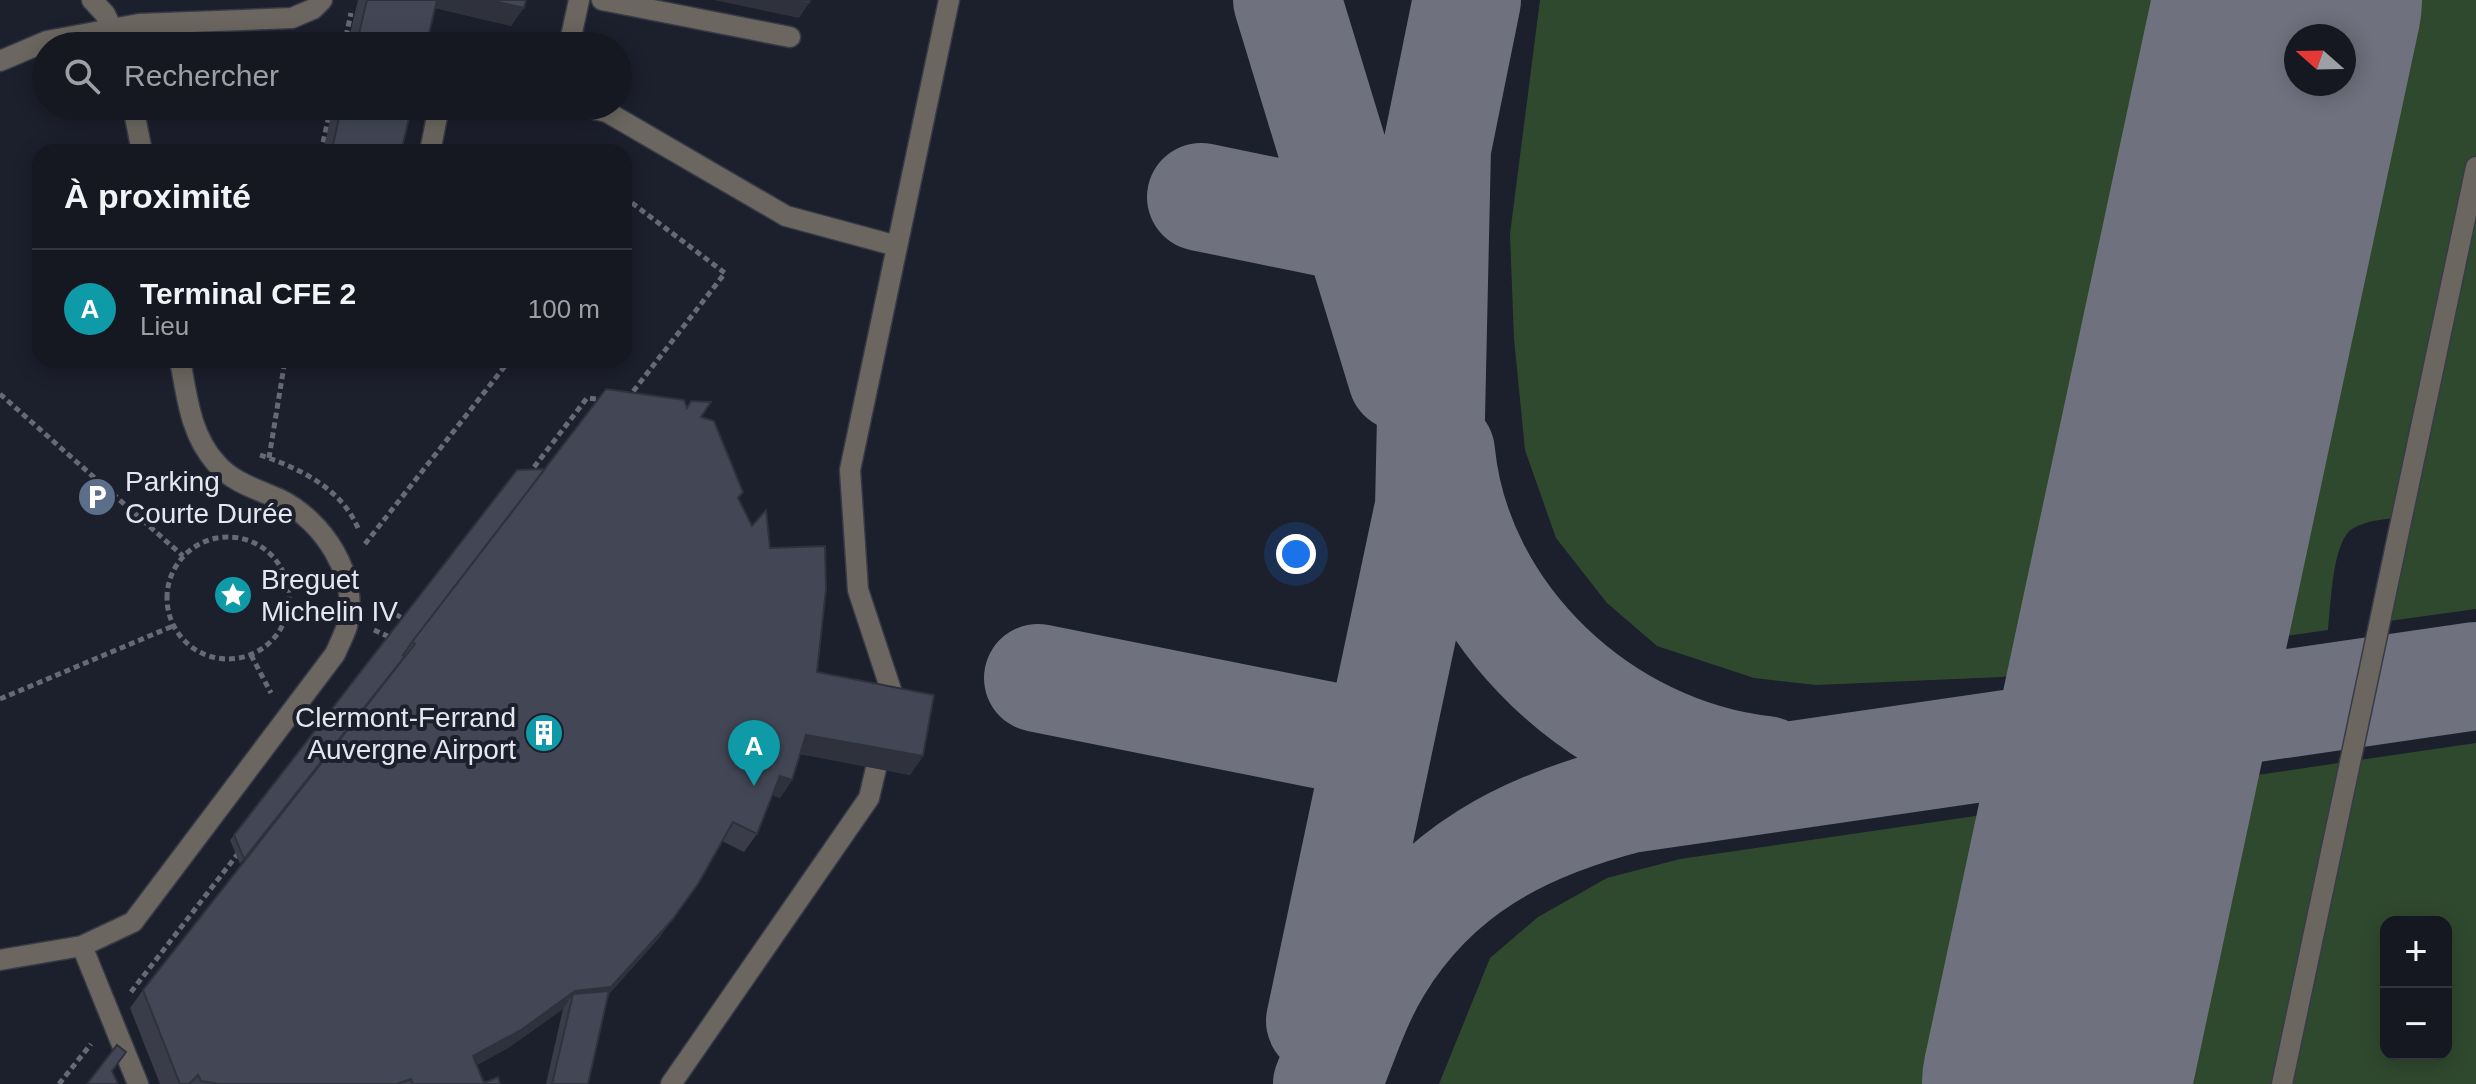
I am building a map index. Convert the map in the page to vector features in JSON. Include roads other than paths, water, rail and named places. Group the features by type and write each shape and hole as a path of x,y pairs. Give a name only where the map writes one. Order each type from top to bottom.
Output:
{"street":[{"path":"128,32 139,24 292,18 313,9 322,0"},
{"path":"572,32 579,0"},
{"path":"602,0 790,37"},
{"path":"671,1084 869,798 893,696 858,590 850,470 949,0"},
{"path":"93,1 113,32"},
{"path":"0,61 32,47"},
{"path":"136,120 140,144"},
{"path":"432,144 436,120"},
{"path":"621,120 786,216 897,246"},
{"path":"2282,1084 2476,167"},
{"path":"0,960 82,946 137,919 335,654 348,623 346,584 336,552 311,520 281,500 230,476 214,462 192,425 181,368"},
{"path":"82,946 138,1084"}],"place":[{"name":"Parking Courte Durée","path":"97,497"},
{"name":"Breguet Michelin IV","path":"233,595"},
{"name":"Clermont-Ferrand Auvergne Airport","path":"544,733"},
{"name":"Terminal CFE 2","path":"754,786"}]}
